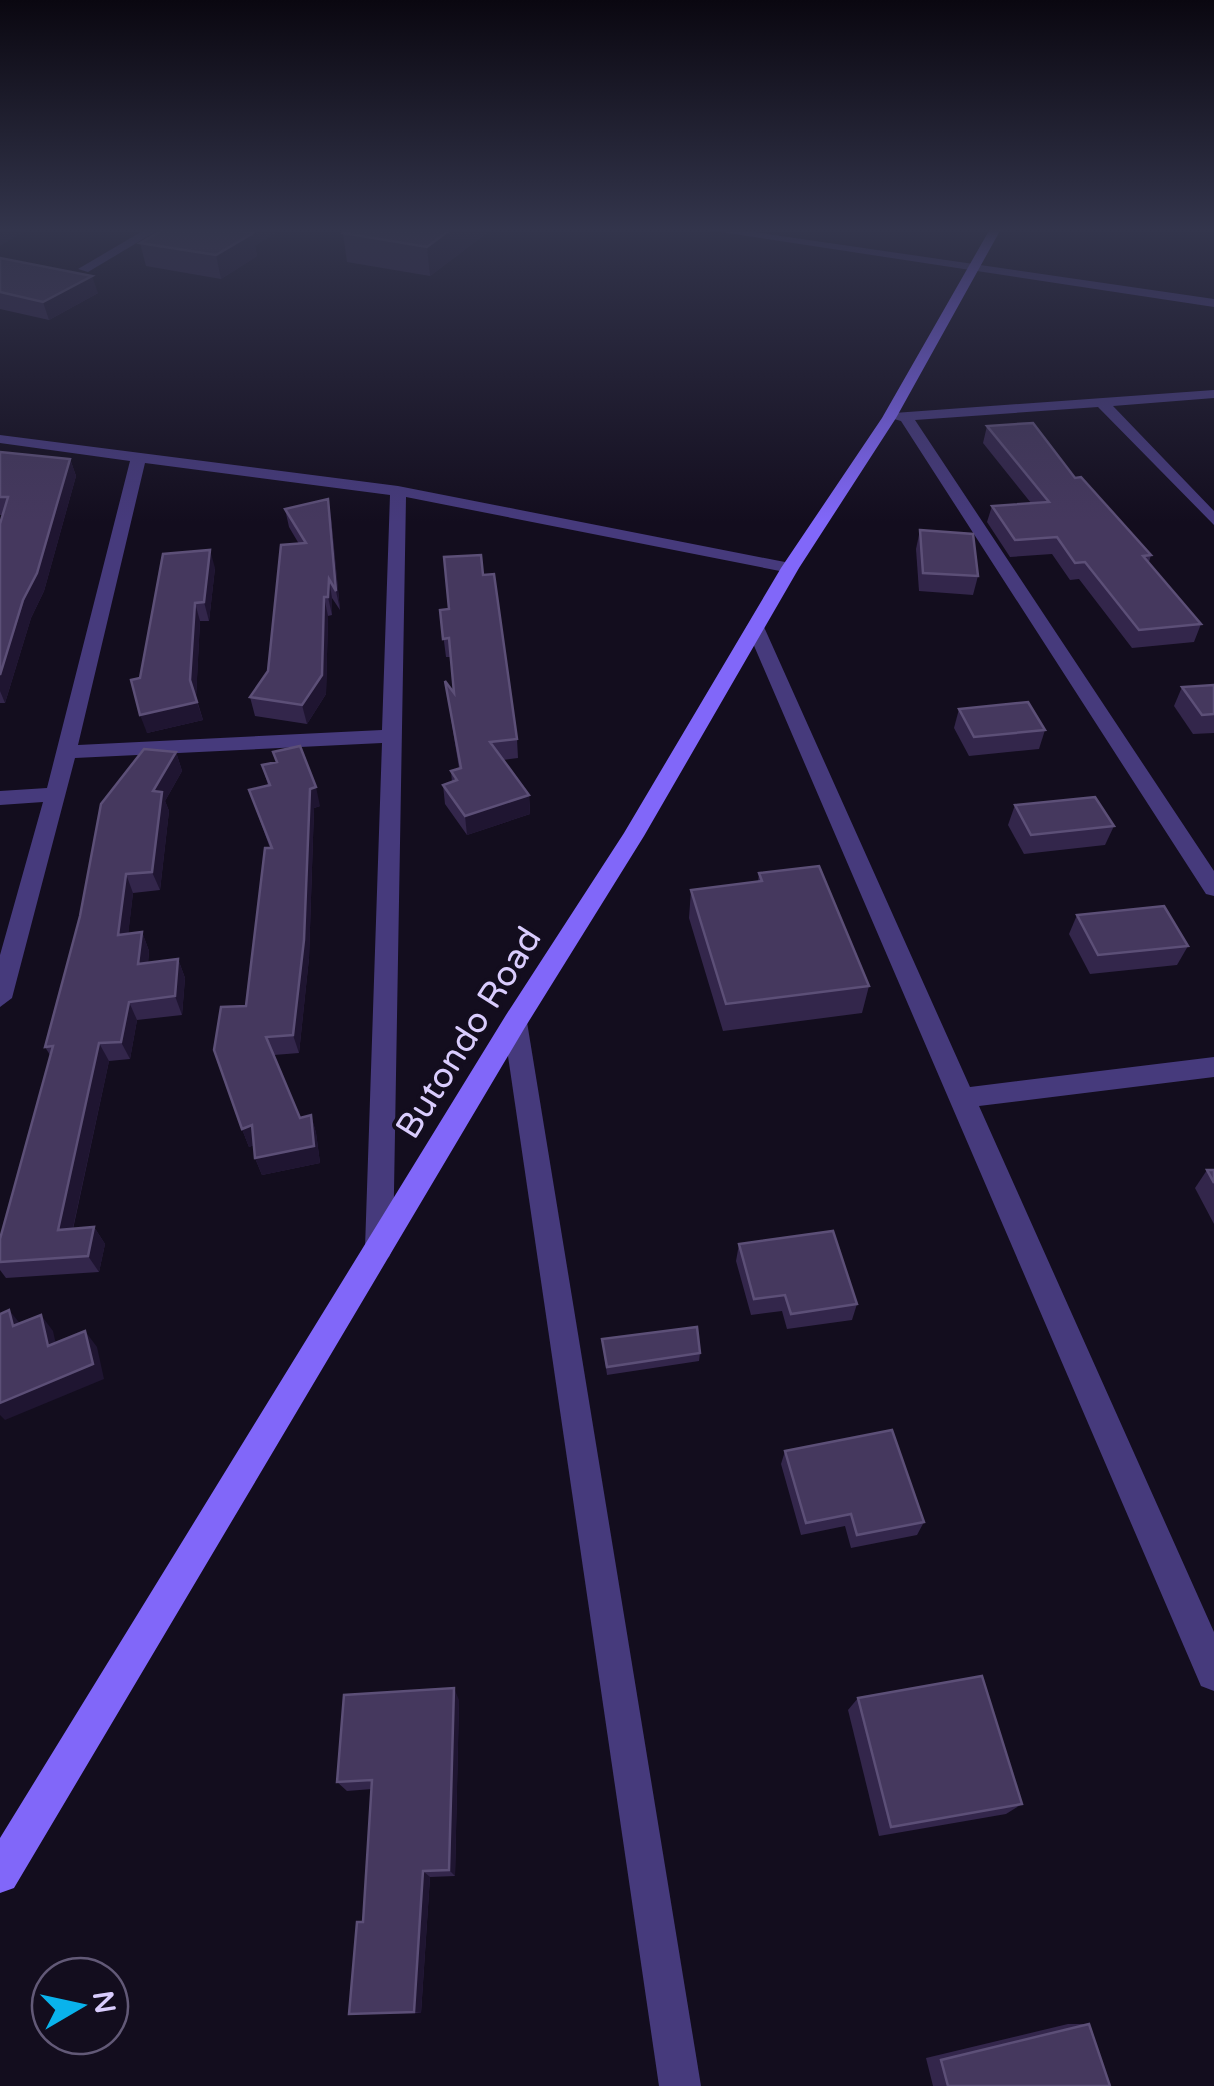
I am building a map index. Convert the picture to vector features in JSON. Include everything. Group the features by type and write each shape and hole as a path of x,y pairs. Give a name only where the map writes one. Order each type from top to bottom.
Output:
{"street":[{"name":"Butondo Road","path":"0,1874 515,1022 633,836 790,568 898,417 944,326"},
{"path":"898,417 1214,394"},
{"path":"1103,404 1214,520"},
{"path":"898,417 1214,888"},
{"path":"0,439 398,492 790,568"},
{"path":"0,998 67,752 138,460"},
{"path":"379,1248 398,492"},
{"path":"755,627 1214,1673"},
{"path":"67,752 389,736"},
{"path":"0,798 56,794"},
{"path":"515,1022 680,2086"},
{"path":"961,1098 1214,1066"}],"building":[{"path":"1033,423 1075,478 1081,477 1151,555 1143,556 1201,624 1139,630 1085,562 1075,563 1057,537 1015,540 992,506 1049,502 987,426"},
{"path":"0,452 70,459 37,573 23,600 0,675 0,524 8,497 0,497"},
{"path":"328,499 336,591 329,579 328,597 324,597 322,675 302,705 250,697 268,671 281,545 306,543 285,509"},
{"path":"920,530 973,534 978,576 923,573"},
{"path":"210,550 204,602 195,603 190,680 197,702 140,715 131,680 140,678 163,554"},
{"path":"481,555 483,575 494,574 517,739 490,742 529,795 465,816 443,785 457,780 451,771 461,768 445,681 454,693 449,638 443,639 440,610 449,609 444,557"},
{"path":"1214,685 1214,714 1202,715 1182,687"},
{"path":"1028,702 1045,730 974,737 959,709"},
{"path":"300,746 316,787 310,789 304,940 293,1035 266,1037 300,1118 311,1115 314,1146 255,1158 252,1125 242,1129 214,1050 221,1007 246,1006 265,848 272,848 249,790 270,785 262,765 277,762 273,752"},
{"path":"144,749 176,752 153,791 162,792 152,872 126,874 118,935 142,932 138,964 178,959 175,996 129,1002 121,1042 99,1043 58,1230 94,1227 88,1256 0,1262 0,1239 53,1046 45,1047 80,916 101,804"},
{"path":"1095,797 1114,826 1031,835 1015,805"},
{"path":"819,866 869,986 726,1004 691,890 762,881 759,873"},
{"path":"1164,906 1188,946 1098,955 1077,915"},
{"path":"833,1231 857,1304 791,1314 785,1295 754,1299 739,1244"},
{"path":"9,1310 13,1326 41,1315 48,1346 85,1331 93,1364 0,1403 0,1314"},
{"path":"697,1327 700,1353 607,1367 602,1339"},
{"path":"892,1430 924,1522 857,1535 851,1514 806,1523 785,1451"},
{"path":"982,1676 1022,1804 891,1827 858,1698"},
{"path":"454,1688 449,1870 423,1871 414,2012 349,2014 357,1922 363,1922 372,1780 337,1782 344,1695"},
{"path":"1089,2024 1110,2086 948,2086 941,2060"}]}
